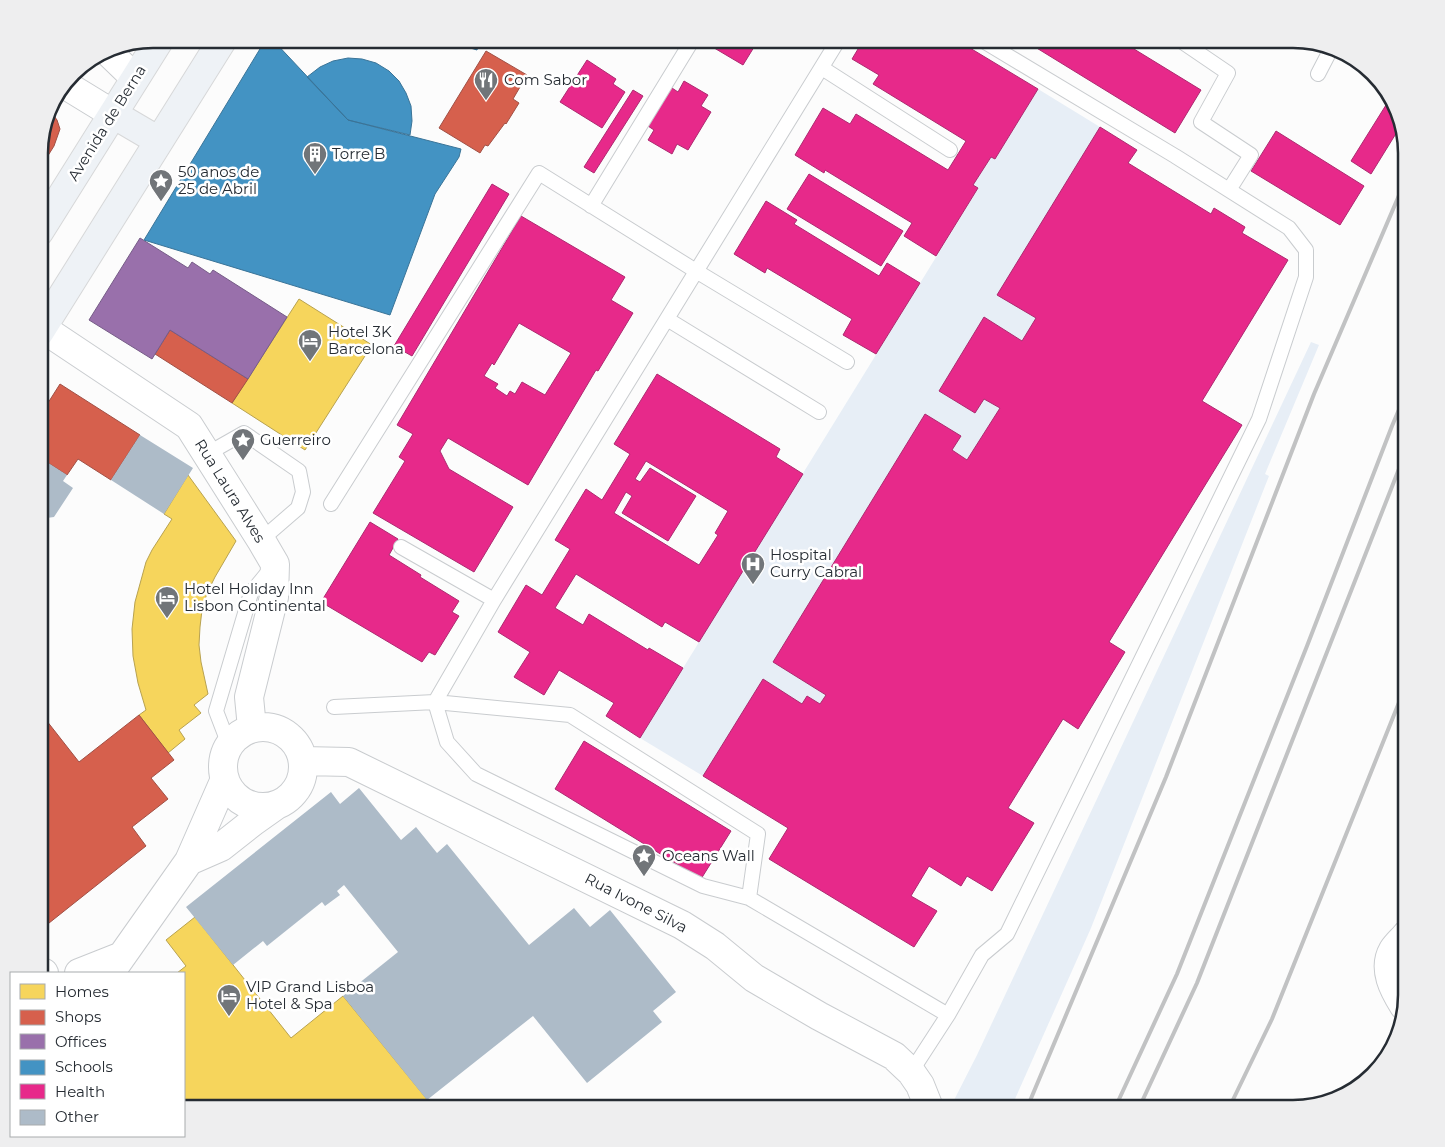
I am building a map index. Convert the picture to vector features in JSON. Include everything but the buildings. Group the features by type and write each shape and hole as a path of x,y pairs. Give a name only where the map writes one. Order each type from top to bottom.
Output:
{"main road":[{"name":"Avenida de Berna","path":"48,218 154,48"},
{"path":"48,319 217,48"},
{"path":"113,114 159,141"}],"street":[{"path":"112,56 135,78"},
{"path":"70,88 113,114"},
{"name":"Rua Laura Alves","path":"48,335 189,426 275,564"},
{"path":"252,728 249,697 274,597 275,564"},
{"path":"189,861 221,847 254,821 290,797 298,787 303,774 303,761 299,748 291,737 279,730 266,727 252,728 243,732 229,745 224,756 225,779 231,791 240,800 252,805 265,807 278,804"},
{"name":"Rua Ivone Silva","path":"303,761 349,762 682,924 715,946 754,978 819,1016 894,1056 911,1072 920,1085 926,1100"},
{"path":"83,972 116,964 189,861 225,779"},
{"path":"1398,944 1390,956 1388,965 1393,985 1398,994"}],"lane":[{"path":"591,206 687,48"},
{"path":"834,48 494,600 435,702 447,742 476,774 702,886 748,898 948,1015"},
{"path":"911,1072 948,1015 982,955 1008,934 1258,419 1306,277 1306,250 1289,228 995,48"},
{"path":"1191,48 1228,73 1202,122 1251,154 1229,190"},
{"path":"1318,74 1328,54"},
{"path":"822,68 950,150"},
{"path":"331,504 539,173 847,362"},
{"path":"667,319 819,412"},
{"path":"207,454 244,434 299,471 303,492 298,508 261,540"},
{"path":"401,546 494,600"},
{"path":"229,745 216,711 251,593 275,564"},
{"path":"334,707 435,702 570,715 758,834 748,898"}],"shaded area":[{"path":"1038,89 1100,127 1036,318 1022,341 984,317 939,391 975,413 984,399 1000,408 967,460 952,450 961,436 925,414 773,662 826,695 820,704 807,696 802,704 763,680 703,776 640,738 978,189 973,185 991,157 995,159"},
{"path":"1311,342 1319,345 1265,474 1269,476 1091,928 1015,1100 954,1100 977,1055"}],"railway":[{"path":"1030,1100 1166,777 1314,394 1398,198"},
{"path":"1119,1100 1177,974 1398,412"},
{"path":"1143,1100 1197,983 1398,471"},
{"path":"1233,1100 1272,1019 1398,705"}],"place":[{"name":"Com Sabor","path":"486,101"},
{"name":"Torre B","path":"315,175"},
{"name":"50 anos de 25 de Abril","path":"161,202"},
{"name":"Hotel 3K Barcelona","path":"310,362"},
{"name":"Guerreiro","path":"243,461"},
{"name":"Hospital Curry Cabral","path":"753,585"},
{"name":"Hotel Holiday Inn Lisbon Continental","path":"167,619"},
{"name":"Oceans Wall","path":"644,877"},
{"name":"VIP Grand Lisboa Hotel & Spa","path":"229,1017"}]}
